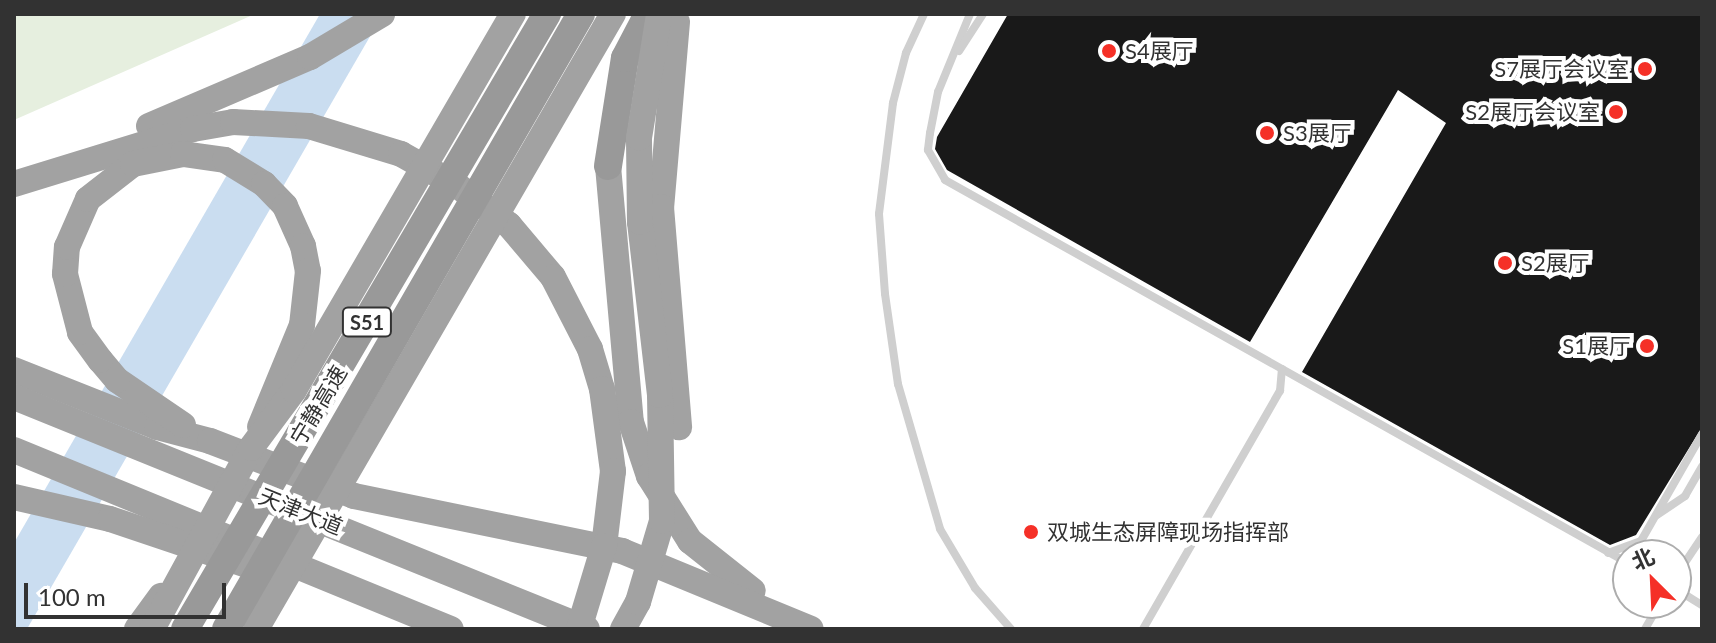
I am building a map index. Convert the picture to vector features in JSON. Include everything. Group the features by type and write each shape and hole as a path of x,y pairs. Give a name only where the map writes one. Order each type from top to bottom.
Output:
{"highway":[{"path":"21,181 310,57 382,14"},
{"path":"152,629 180,570 251,448 294,390 513,14"},
{"name":"宁静高速","path":"185,629 547,14"},
{"name":"宁静高速","path":"226,629 581,14"},
{"path":"256,629 613,14"},
{"path":"648,14 625,58 608,166 631,422 649,476 690,541 724,573 813,629"},
{"path":"623,629 638,602 662,521 660,395 640,222 639,138 672,17"},
{"path":"643,629 674,540 681,468 661,207 672,17"},
{"path":"21,181 162,135 233,122 309,126 349,135 401,154 458,186 509,225 553,277 590,349 602,389 613,471 604,546 579,629"},
{"path":"160,420 117,380 80,332 65,274 67,247 88,199 110,179 157,157 205,156 245,170 285,206 308,271 302,325 251,448"},
{"path":"14,370 48,395 160,420 354,496 622,551 813,629"},
{"name":"天津大道","path":"14,397 48,395 180,460 587,629"},
{"path":"17,451 158,505 451,629"},
{"path":"14,497 110,519 439,629"},
{"path":"137,629 180,570"}],"lane":[{"path":"924,14 906,53 893,103 879,214 885,294 898,384 940,529 975,588 1011,629"},
{"path":"970,14 938,92 928,150 945,180 1612,555"},
{"path":"952,62 983,14"},
{"path":"1143,629 1280,391 1282,369"},
{"path":"1608,553 1641,541 1702,434"},
{"path":"1654,518 1685,496 1702,466"}],"green space":[{"path":"14,14 255,14 14,120"}],"water":[{"path":"320,14 383,14 27,629 14,629 14,543"}],"building":[{"path":"1008,14 1702,14 1702,427 1636,535 1612,539 1610,545 1302,372 1446,123 1398,90 1250,342 947,170 935,149 937,137"}],"place":[{"name":"S4展厅","path":"1109,51"},
{"name":"S7展厅会议室","path":"1645,69"},
{"name":"S2展厅会议室","path":"1616,112"},
{"name":"S3展厅","path":"1267,133"},
{"name":"S2展厅","path":"1505,263"},
{"name":"S1展厅","path":"1647,346"},
{"name":"双城生态屏障现场指挥部","path":"1031,532"}]}
